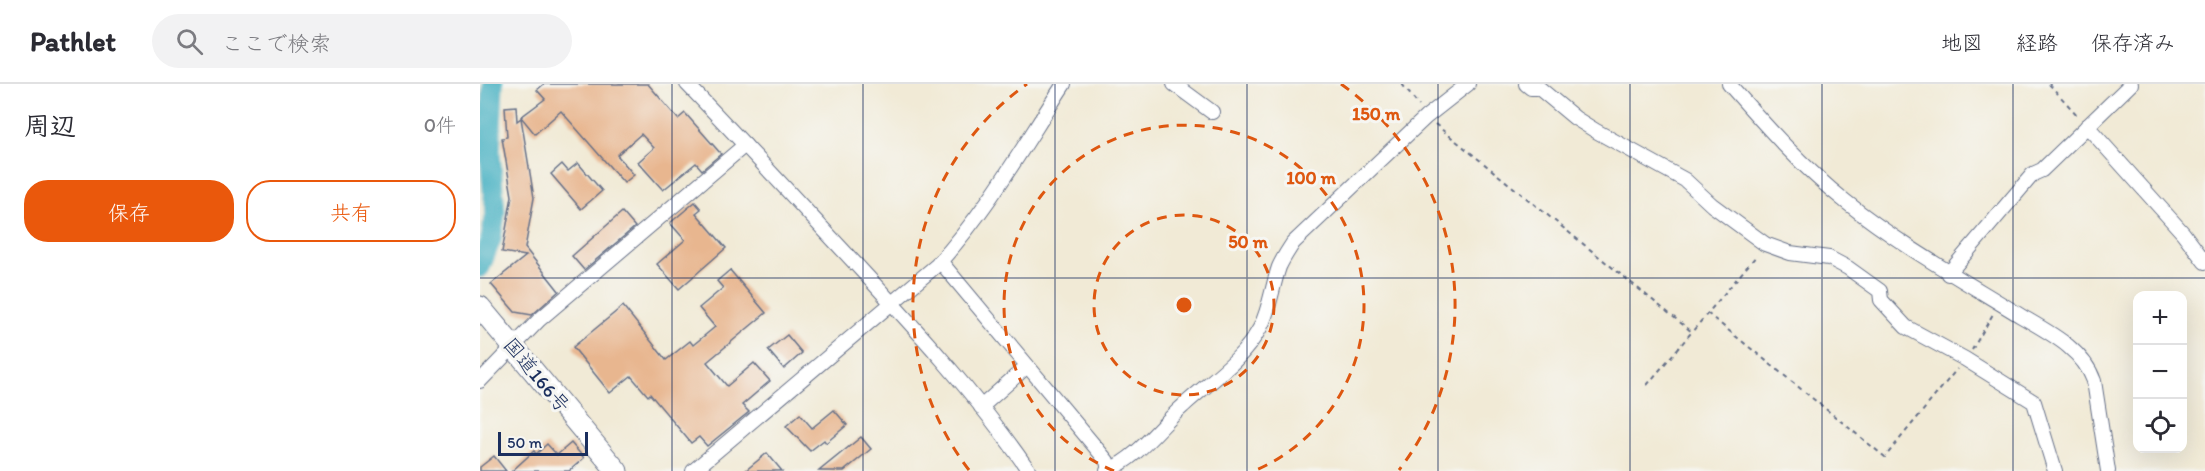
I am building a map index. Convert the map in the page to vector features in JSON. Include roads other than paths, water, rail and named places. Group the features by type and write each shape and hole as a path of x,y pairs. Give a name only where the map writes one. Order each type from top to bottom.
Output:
{"highway":[{"name":"国道166号","path":"480,307 617,471"}],"street":[{"path":"687,84 891,302 981,407 1029,471"},
{"path":"693,471 940,261 993,194 1064,84"},
{"path":"1174,84 1212,112"},
{"path":"940,261 1107,461 1108,470 1144,446 1181,407 1230,367 1260,327 1279,267 1293,243 1424,114 1468,84"},
{"path":"1526,84 1532,88 1539,88 1575,118 1596,131 1685,180 1721,212 1765,244 1790,253 1829,258 1848,268 1880,291 1881,300 1906,327 2034,402 2055,471"},
{"path":"1729,84 1831,189 1888,234 1948,274 2059,340 2086,364 2094,381 2109,471"},
{"path":"1948,274 2032,174 2042,170 2131,84"},
{"path":"2087,126 2204,255"},
{"path":"480,381 539,320 745,145"},
{"path":"981,407 1027,366"}],"waterway":[{"path":"480,267 491,239 495,213 490,153 493,84"}]}
